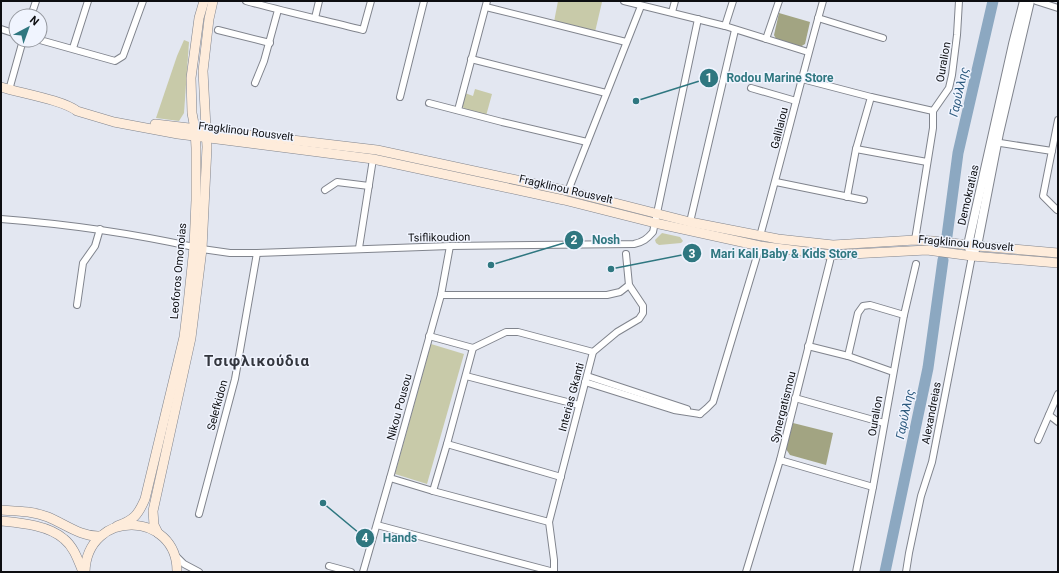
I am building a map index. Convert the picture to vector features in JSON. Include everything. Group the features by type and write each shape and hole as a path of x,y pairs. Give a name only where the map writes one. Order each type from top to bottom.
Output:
{"main road":[{"name":"Leoforos Omonoias","path":"100,536 108,530 129,522 136,517 145,499 184,337 198,248 195,133 192,113 192,78 199,18 204,1"},
{"name":"Leoforos Omonoias","path":"158,533 154,525 153,511 191,338 207,134 203,71 209,19 214,1"},
{"name":"Fragklinou Rousvelt","path":"5,89 72,108 77,106 114,117 195,133 377,150 568,191 690,222 760,236 833,245 915,240 933,241 972,246 1058,253"},
{"name":"Fragklinou Rousvelt","path":"207,134 373,159 760,246 832,255 927,250 972,256 1058,263"},
{"path":"1,510 28,512 48,517 76,531 91,536 100,536"},
{"path":"1,521 20,523 41,528 64,539 74,551 84,572"},
{"path":"118,526 131,524 145,527 158,533 174,554 177,572"},
{"path":"84,572 88,552 100,536"}],"street":[{"path":"73,48 88,1"},
{"path":"48,42 115,61 123,56 143,1"},
{"path":"246,1 270,4 278,10 363,30 371,1"},
{"path":"315,18 319,1"},
{"path":"400,97 424,1"},
{"path":"624,1 725,26 808,52"},
{"path":"672,12 675,1"},
{"path":"725,26 733,1"},
{"path":"766,39 779,1"},
{"name":"Galilaiou","path":"760,236 776,182 808,52 823,1"},
{"name":"Ouralion","path":"933,111 949,88 958,35 959,1"},
{"name":"Demokratias","path":"972,246 1024,1"},
{"name":"Demokratias","path":"994,142 1030,1"},
{"path":"1036,1 1058,8"},
{"path":"458,110 487,4 626,42"},
{"path":"568,191 641,6"},
{"path":"255,83 270,43 278,10"},
{"path":"818,18 883,38"},
{"name":"Tsiflikoudion","path":"1,219 100,229 230,253 359,248 634,244 648,238 655,223 698,19"},
{"path":"218,30 270,43"},
{"path":"690,222 735,30"},
{"path":"5,89 20,48"},
{"path":"471,59 606,93"},
{"path":"802,80 871,98 933,111 932,128 915,240"},
{"path":"751,88 796,101"},
{"path":"847,197 856,149 871,98"},
{"path":"429,103 587,142"},
{"path":"1058,120 1043,196 1058,212"},
{"path":"994,142 1052,151"},
{"path":"856,149 926,162"},
{"path":"359,248 373,159"},
{"path":"325,190 337,182 368,186"},
{"path":"776,182 864,200"},
{"path":"77,305 82,263 95,246 100,229"},
{"name":"Synergatismou","path":"746,572 780,460 832,255 833,245"},
{"name":"Nikou Pousou","path":"362,572 377,525 441,295 450,246"},
{"path":"586,379 674,410 700,414 713,402 760,246"},
{"path":"972,246 972,256"},
{"name":"Selefkidon","path":"199,514 235,379 257,253"},
{"name":"Interias Gkanti","path":"554,572 549,522 593,352 617,332 639,319 643,313 643,306 629,285 626,254"},
{"name":"Alexandreias","path":"906,572 921,496 932,462 972,256"},
{"name":"Ouralion","path":"856,572 904,315 916,264"},
{"path":"441,295 607,294 620,292 629,285"},
{"path":"848,356 858,313 863,306 870,305 904,315"},
{"path":"429,336 474,348 506,332 518,332 593,352"},
{"path":"808,346 848,356 893,372"},
{"path":"433,491 474,348"},
{"path":"466,376 579,405"},
{"path":"1038,440 1058,394"},
{"path":"795,398 884,423"},
{"path":"1049,415 1058,422"},
{"path":"447,444 561,477"},
{"path":"780,460 873,486"},
{"path":"390,478 549,522"},
{"path":"377,525 554,572"},
{"path":"174,554 184,564 199,572"},
{"path":"329,566 351,572"}],"green space":[{"path":"558,1 602,2 595,32 554,22"},
{"path":"779,13 810,22 805,44 800,47 777,41 774,35"},
{"path":"184,40 189,42 184,113 179,121 156,118 177,56"},
{"path":"475,89 492,94 486,116 469,111 462,106 465,93 473,96"},
{"path":"662,233 680,237 683,241 681,243 659,245 655,240"},
{"path":"431,344 464,354 427,484 395,474"},
{"path":"793,423 833,433 826,465 790,455 786,449"}],"waterway":[{"name":"Γαρύλλης","path":"947,236 958,153 993,1"},
{"name":"Γαρύλλης","path":"885,572 928,368 943,260"}],"place":[{"name":"Rodou Marine Store","path":"636,101"},
{"name":"Nosh","path":"491,265"},
{"name":"Mari Kali Baby & Kids Store","path":"611,269"},
{"name":"Hands","path":"323,503"}],"district":[{"name":"Τσιφλικούδια","path":"257,361"}]}
